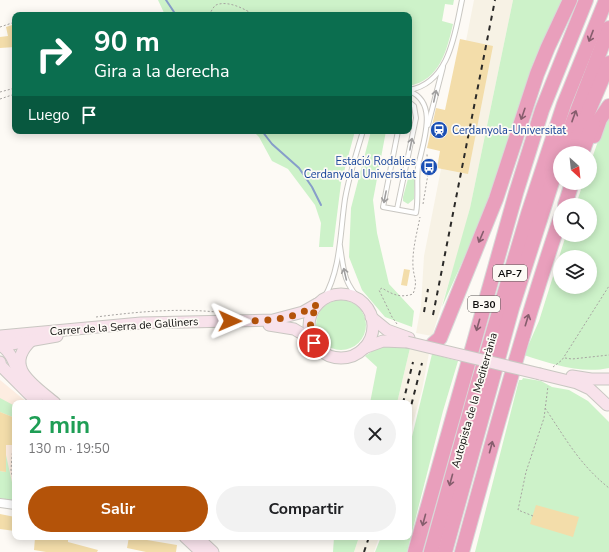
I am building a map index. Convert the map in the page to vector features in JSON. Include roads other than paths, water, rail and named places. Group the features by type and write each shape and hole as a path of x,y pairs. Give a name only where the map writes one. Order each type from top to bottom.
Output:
{"highway":[{"path":"433,344 440,338 489,217 537,74 570,0"},
{"path":"516,193 530,128 544,78 574,0"},
{"name":"B-30","path":"415,552 516,193 542,110 586,0"},
{"path":"513,264 527,195 550,117 574,43 591,0"},
{"name":"Autopista de la Mediterrània","path":"431,552 513,264 564,104 606,0"},
{"path":"565,146 609,28"},
{"path":"574,146 609,63"},
{"path":"585,146 609,79"},
{"path":"590,146 600,119 609,106"},
{"name":"Autopista de la Mediterrània","path":"445,552 495,370 553,179"},
{"path":"529,254 557,190"},
{"path":"462,552 535,292 553,239"},
{"path":"535,292 545,276 557,242"}],"street":[{"path":"373,314 372,332 368,342 359,352 350,356 337,357 324,353 316,346 312,338 311,321 321,301 334,294 344,294 362,298 367,308 373,314 387,330 408,340 540,372 578,378 602,380 609,379"},
{"name":"Carrer de la Serra de Galliners","path":"28,337 141,323 273,320 299,314 321,301"},
{"name":"Carrer de la Serra de Galliners","path":"28,337 106,329 203,324 282,326 300,331 312,338"},
{"path":"48,400 21,377 10,355 0,345 6,341 19,337 28,337 19,363 20,369 27,378 52,400"},
{"path":"364,348 383,341 408,340 433,344 577,383 590,389 608,406"},
{"path":"0,362 1,366 35,400"},
{"path":"0,373 32,400"},
{"path":"608,406 605,394 609,383"},
{"path":"0,503 12,505"},
{"path":"189,540 201,552"},
{"path":"191,540 213,552"}],"lane":[{"path":"397,134 383,206 416,213 419,200 418,168 438,81 453,41 462,0"},
{"path":"412,89 417,88 436,75 445,63"},
{"path":"412,92 422,102 426,112 427,129"},
{"path":"397,209 416,118 414,106 412,104"},
{"path":"321,301 330,289 333,277 340,244 345,198 362,134"},
{"path":"340,244 346,280 351,290 362,298"}],"waterway":[{"path":"166,0 174,12"},
{"path":"264,134 272,144 299,168 312,187 321,205"}],"railway":[{"path":"433,315 495,0"},
{"path":"424,312 428,289"},
{"path":"404,400 413,362"},
{"path":"412,402 422,363"},
{"path":"364,552 368,540"}],"place":[{"name":"Cerdanyola-Universitat","path":"439,130"},
{"name":"Estació Rodalies Cerdanyola Universitat","path":"429,167"}]}
